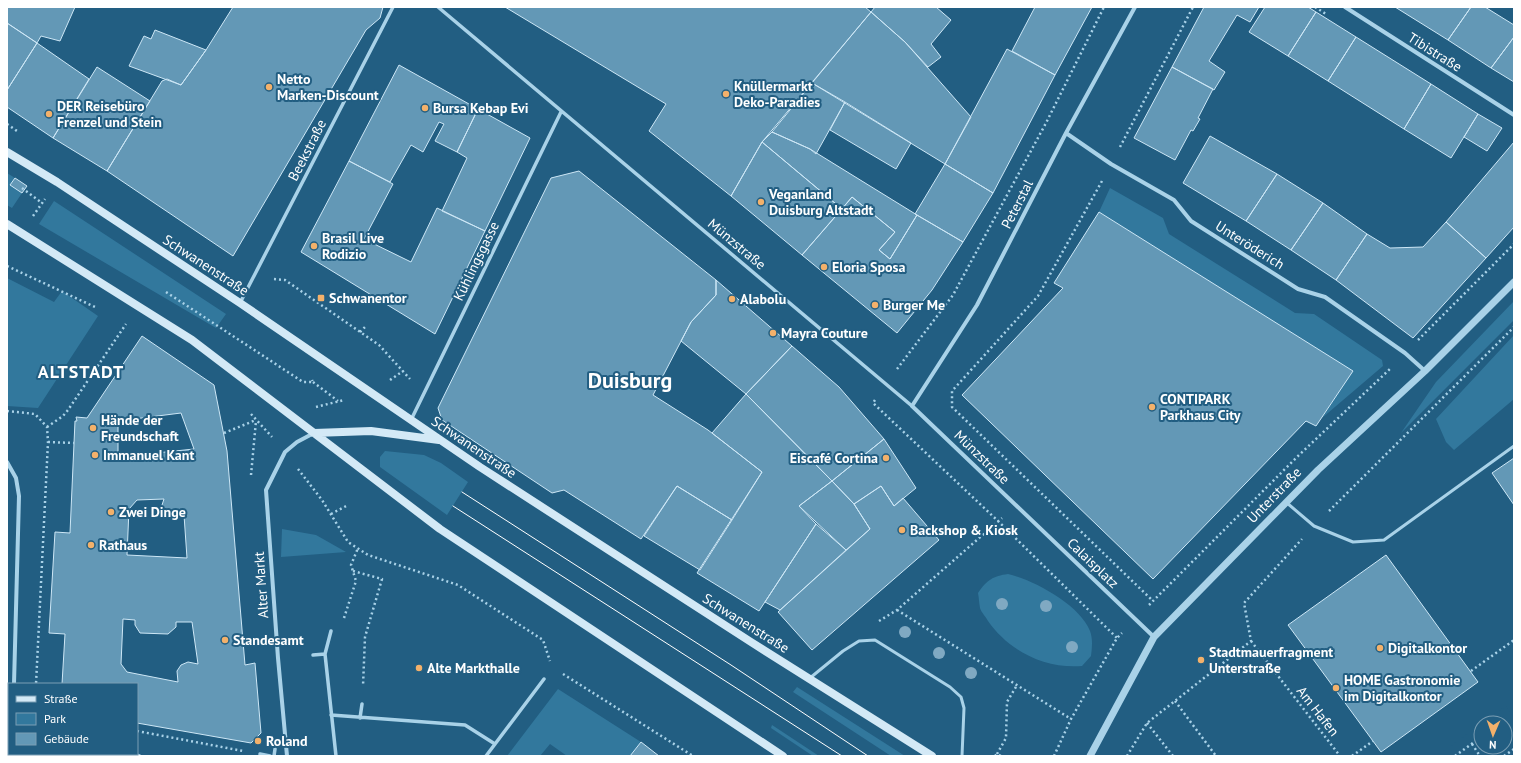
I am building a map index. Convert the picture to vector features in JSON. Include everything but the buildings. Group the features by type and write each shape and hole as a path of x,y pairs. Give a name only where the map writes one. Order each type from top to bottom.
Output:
{"main road":[{"name":"Schwanenstraße","path":"7,152 57,182 240,303 372,391 440,440 750,642 932,756"},
{"path":"7,224 192,340 440,529 783,756"},
{"path":"314,433 371,431 440,440"}],"street":[{"name":"Beekstraße","path":"240,303 393,7"},
{"name":"Münzstraße","path":"438,7 912,406 1016,505"},
{"name":"Peterstal","path":"912,406 977,306 1066,133 1135,7"},
{"name":"Tibistraße","path":"1345,7 1514,115"},
{"name":"Kühlingsgasse","path":"411,420 561,112"},
{"name":"Unteröderich","path":"1066,133 1111,164 1174,200 1191,222 1298,289 1325,297 1405,354 1425,371"},
{"name":"Unterstraße","path":"1090,756 1154,637 1318,470 1425,371 1514,282"},
{"name":"Alter Markt","path":"287,756 266,490 285,452 297,442 314,433"},
{"path":"7,462 16,478 19,496 14,683"},
{"name":"Calaisplatz","path":"1016,505 1154,637"},
{"path":"331,631 325,654 336,756"},
{"path":"313,655 325,654"},
{"path":"486,756 544,679"},
{"path":"360,718 362,704"},
{"path":"331,715 465,724 494,744"},
{"path":"274,756 275,749"},
{"path":"260,754 270,756"}],"lane":[{"path":"1286,502 1314,526 1353,542 1384,540 1514,446"},
{"path":"810,679 842,651 859,641 875,640 950,687 961,697 964,708 962,756"}],"path":[{"path":"1104,7 1046,123 953,295 873,403 998,521 1117,638"},
{"path":"1153,601 952,407 952,391 1038,296 1111,164 1192,7"},
{"path":"22,232 57,182"},
{"path":"18,186 42,203"},
{"path":"7,266 99,309"},
{"path":"224,433 256,420 338,402 372,391 403,371 379,345 286,280 254,277"},
{"path":"166,292 303,382 313,382"},
{"path":"47,427 63,416 68,410 127,322"},
{"path":"360,332 365,326"},
{"path":"1127,756 1147,723 1251,641 1244,603 1314,526 1514,327"},
{"path":"311,378 313,382 338,402"},
{"path":"7,411 35,414 47,427 48,442 36,683"},
{"path":"48,442 74,442"},
{"path":"285,452 331,514 348,542 368,555 458,585 543,640 552,667"},
{"path":"331,514 348,505"},
{"path":"874,625 897,610 1016,505"},
{"path":"342,623 356,581 351,565 358,548"},
{"path":"353,571 382,580 365,637 364,674"},
{"path":"897,610 1070,719"},
{"path":"1471,671 1514,640"},
{"name":"Am Hafen","path":"1251,641 1340,756"},
{"path":"558,671 693,756"},
{"path":"1001,756 996,755 1006,738 1007,702 1017,685"},
{"path":"1175,701 1216,756"},
{"path":"1147,723 1173,756"},
{"path":"138,731 260,754"},
{"path":"1352,756 1372,741"},
{"path":"1455,756 1472,744 1480,756"},
{"path":"1504,756 1514,749"}],"green space":[{"path":"7,173 15,178 10,185 22,193 12,208 7,205"},
{"path":"1110,188 1163,218 1169,234 1295,313 1314,314 1382,360 1383,366 1322,418 1352,371 1099,212"},
{"path":"54,201 226,314 216,328 39,224"},
{"path":"7,278 54,302 62,291 98,316 38,408 7,406"},
{"path":"1514,301 1514,320 1401,433 1436,382"},
{"path":"1514,335 1514,399 1454,450 1446,442 1436,419"},
{"path":"385,451 424,455 441,463 468,482 447,515 380,467 380,457"},
{"path":"282,529 316,535 346,552 281,557"},
{"path":"1008,574 1019,577 1055,595 1067,603 1085,621 1091,634 1092,647 1091,656 1082,666 1055,664 1029,656 1006,641 988,621 981,610 978,593 991,579"},
{"path":"797,687 905,756 891,756 793,692"},
{"path":"558,689 641,742 630,756 567,756 550,744 540,756 507,756"},
{"path":"772,725 819,756 813,756 771,728"}],"pier":[{"path":"1506,706 1512,715 1493,715"},
{"path":"1473,730 1473,755 1513,755 1514,738 1514,756 1437,756"}],"tram line":[{"path":"462,492 731,665 868,756"},
{"path":"453,506 842,756"}],"place":[{"name":"Netto Marken-Discount","path":"269,87"},
{"name":"Knüllermarkt Deko-Paradies","path":"726,94"},
{"name":"Bursa Kebap Evi","path":"425,108"},
{"name":"DER Reisebüro Frenzel und Stein","path":"49,114"},
{"name":"Veganland Duisburg Altstadt","path":"761,202"},
{"name":"Brasil Live Rodizio","path":"314,246"},
{"name":"Eloria Sposa","path":"824,267"},
{"name":"Schwanentor","path":"321,298"},
{"name":"Alabolu","path":"732,299"},
{"name":"Burger Me","path":"875,305"},
{"name":"Mayra Couture","path":"773,333"},
{"name":"CONTIPARK Parkhaus City","path":"1152,407"},
{"name":"Hände der Freundschaft","path":"93,428"},
{"name":"Immanuel Kant","path":"95,455"},
{"name":"Eiscafé Cortina","path":"886,458"},
{"name":"Zwei Dinge","path":"111,512"},
{"name":"Backshop & Kiosk","path":"902,530"},
{"name":"Rathaus","path":"91,545"},
{"name":"Standesamt","path":"225,640"},
{"name":"Digitalkontor","path":"1380,648"},
{"name":"Stadtmauerfragment Unterstraße","path":"1201,660"},
{"name":"Alte Markthalle","path":"419,668"},
{"name":"HOME Gastronomie im Digitalkontor","path":"1336,688"},
{"name":"Roland","path":"258,741"}],"district":[{"name":"ALTSTADT","path":"81,372"},
{"name":"Duisburg","path":"630,380"}]}
